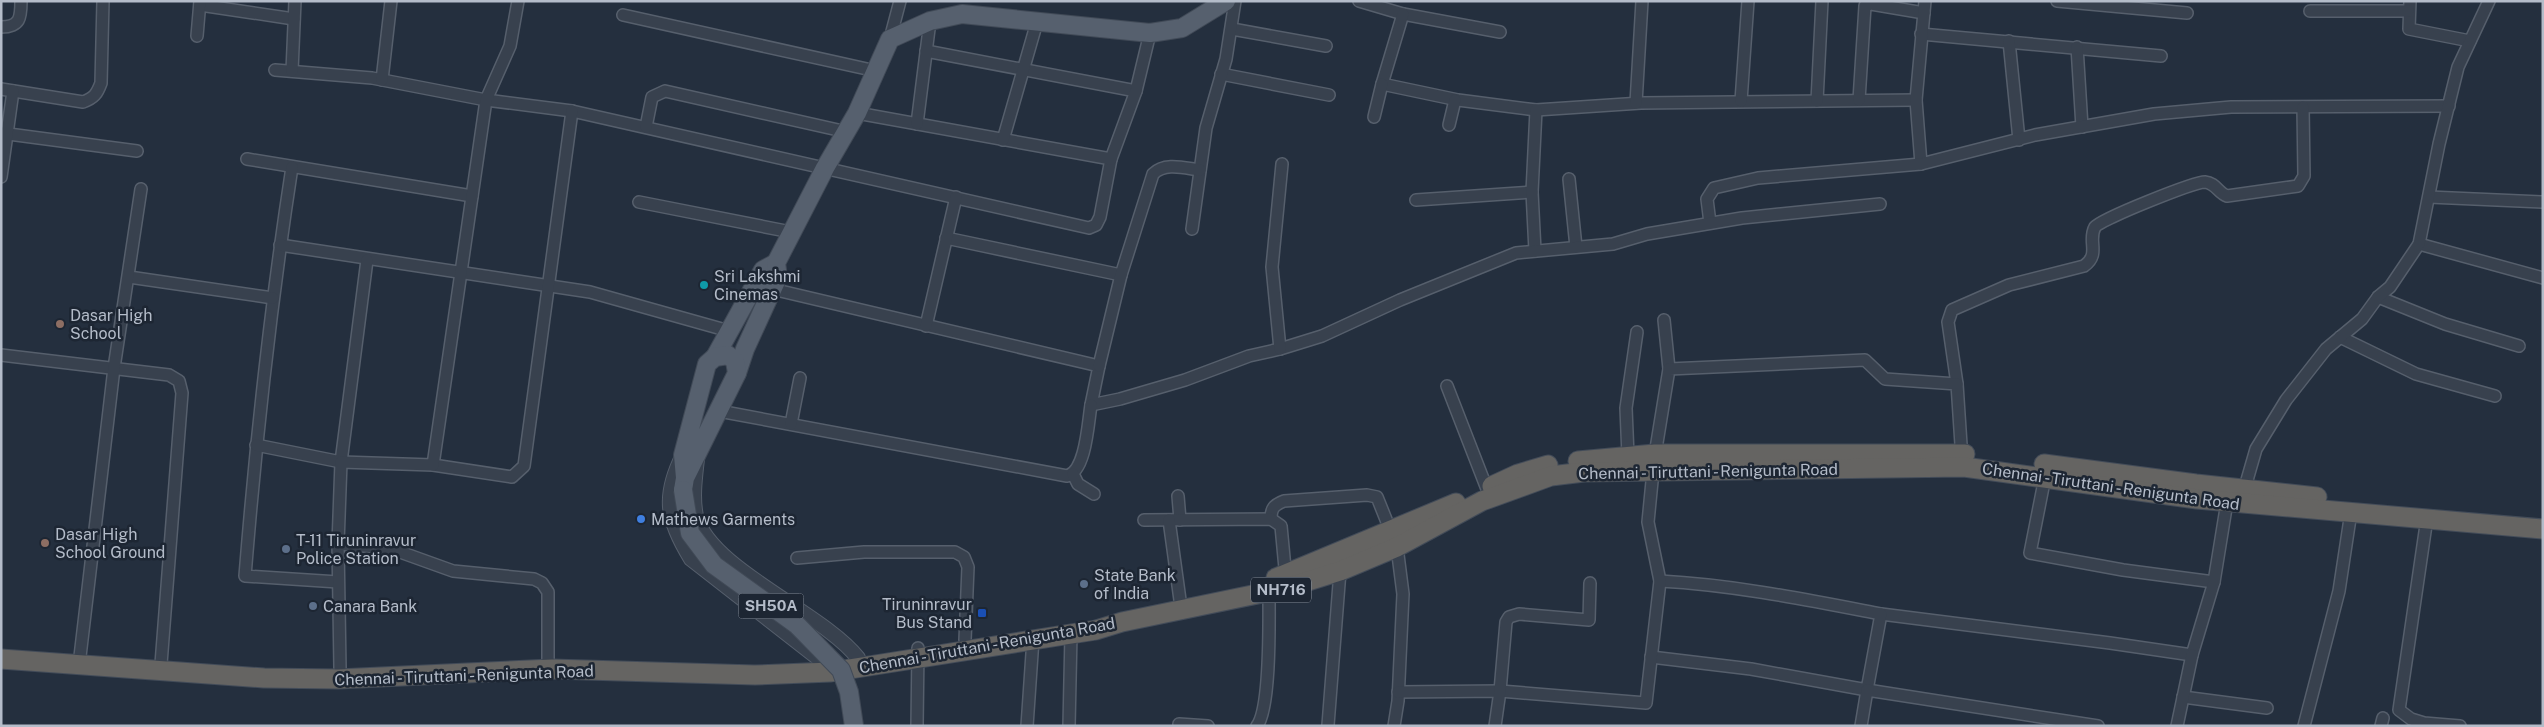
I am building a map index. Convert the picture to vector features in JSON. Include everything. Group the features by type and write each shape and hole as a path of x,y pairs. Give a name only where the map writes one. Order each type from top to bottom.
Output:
{"highway":[{"name":"Chennai - Tiruttani - Renigunta Road","path":"1,659 161,664 241,669 340,668 548,661 824,663 919,653 1071,634 1340,571 1487,488 1518,474 1551,464 1628,456 1654,462"},
{"name":"Chennai - Tiruttani - Renigunta Road","path":"1962,460 2045,477 2351,512 2543,529"},
{"name":"Chennai - Tiruttani - Renigunta Road","path":"1,651 79,661 264,678 338,679 552,669 756,675 831,672 919,653 965,640 1124,613 1180,600 1280,586 1482,501 1551,476 1654,462 1962,460 2237,498 2543,516"}],"main road":[{"path":"690,456 719,411 778,277 776,264 825,168 857,113 890,39 930,21 962,14 1150,33 1182,28 1203,8 1226,1"},
{"path":"690,456 707,364 715,357 763,270 776,264"},
{"path":"715,357 728,355 735,361 737,373"},
{"name":"SH50A","path":"690,456 684,484 690,533 714,565 797,625 841,670 849,692 854,726"}],"street":[{"path":"1,27 13,27 19,22 21,17 21,1"},
{"path":"1,89 83,102 92,99 97,94 101,83 103,1"},
{"path":"292,71 295,1"},
{"path":"382,80 391,1"},
{"path":"432,465 486,100 510,46 518,1"},
{"path":"890,39 900,1"},
{"path":"1192,229 1196,213 1206,128 1232,29 1235,1"},
{"path":"1359,1 1402,14 1500,32"},
{"path":"1636,103 1642,1"},
{"path":"1741,101 1748,1"},
{"path":"1818,101 1822,1"},
{"path":"2057,1 2187,12"},
{"path":"2177,726 2192,656 2237,498 2256,448 2286,400 2326,349 2362,319 2378,296 2390,287 2418,244 2458,67 2489,1"},
{"path":"197,36 200,3 294,19"},
{"path":"1859,100 1865,6 1871,4 1924,7 1916,100 1921,164"},
{"path":"2310,11 2409,6 2409,29 2470,41"},
{"path":"1374,117 1402,14"},
{"path":"623,15 876,71"},
{"path":"917,124 930,21"},
{"path":"1003,140 1038,22"},
{"path":"1232,29 1326,46"},
{"path":"275,70 382,80 486,100 572,111 1089,228 1096,225 1100,217 1110,159 1136,92 1150,33"},
{"path":"1922,34 2161,56"},
{"path":"2009,42 2019,140"},
{"path":"2077,47 2082,127"},
{"path":"926,51 973,58 1023,70 1136,92"},
{"path":"1221,74 1329,95"},
{"path":"1382,84 1455,100 1536,110 1636,103 1916,100"},
{"path":"1,177 4,133 13,91"},
{"path":"646,127 652,97 665,91 847,132"},
{"path":"1449,125 1455,100"},
{"path":"1710,223 1707,199 1714,188 1758,178 1921,164 2019,140 2154,114 2231,107 2448,106"},
{"path":"1962,460 1957,384 1948,322 1952,310 2009,286 2084,266 2090,261 2093,253 2094,228 2098,224 2128,209 2202,182 2215,186 2222,194 2227,196 2298,186 2304,176 2303,107"},
{"path":"1535,251 1532,192 1536,110"},
{"path":"256,444 341,462 432,465 512,477 520,473 524,466 572,111"},
{"path":"857,113 1110,159"},
{"path":"4,133 136,151"},
{"path":"247,159 472,196"},
{"path":"1280,349 1272,267 1282,164"},
{"path":"292,167 273,298 256,444 245,576 338,582"},
{"path":"719,411 1067,476 1073,474 1080,465 1099,366 1121,275 1153,174 1159,168 1168,167 1200,170"},
{"path":"1569,179 1576,247"},
{"path":"79,661 114,368 141,189"},
{"path":"1416,200 1532,192"},
{"path":"926,326 956,197"},
{"path":"2429,197 2543,202"},
{"path":"639,202 791,232"},
{"path":"1091,405 1139,394 1185,380 1249,356 1322,336 1400,300 1516,253 1613,244 1647,234 1710,223 1810,210 1880,204"},
{"path":"946,238 1121,275"},
{"path":"2418,244 2543,278"},
{"path":"280,245 367,260 462,271 548,285 628,301 729,331"},
{"path":"340,668 338,544 341,462 367,260"},
{"path":"129,277 273,298"},
{"path":"772,289 1099,366"},
{"path":"2378,296 2445,324 2519,346"},
{"path":"1398,692 1500,691 1646,703 1660,582 1648,522 1654,462 1669,369 1664,320"},
{"path":"1628,456 1626,408 1629,373 1637,332"},
{"path":"2340,337 2416,374 2495,396"},
{"path":"1,355 169,375 178,381 182,393 161,664"},
{"path":"1669,369 1865,360 1885,379 1957,384"},
{"path":"791,424 800,378"},
{"path":"1447,386 1487,488"},
{"path":"690,456 696,515 702,530 724,556 835,637 858,658"},
{"path":"690,456 670,482 670,512 677,536 691,559 824,663"},
{"path":"1073,474 1078,484 1094,494"},
{"path":"2045,477 2030,553 2123,570 2214,582"},
{"path":"1271,519 1271,511 1275,505 1284,501 1367,494 1377,497 1394,539 1403,594 1398,692 1394,726"},
{"path":"1178,496 1174,520 1180,600"},
{"path":"2304,726 2339,591 2351,512"},
{"path":"2427,518 2399,710 2411,722 2460,726"},
{"path":"1144,520 1271,519 1281,526 1280,586 1261,718 1257,726"},
{"path":"338,544 390,548 453,571 534,579 542,583 548,592 548,661"},
{"path":"797,558 864,552 955,552 964,557 968,567 965,640"},
{"path":"1328,725 1340,571"},
{"path":"1660,582 1703,584 1770,593 1881,614 2110,642 2192,656"},
{"path":"1495,726 1506,622 1509,617 1519,614 1589,620 1590,583"},
{"path":"1861,726 1881,614"},
{"path":"1070,726 1071,634"},
{"path":"1027,726 1033,639"},
{"path":"917,726 919,653"},
{"path":"1651,657 1751,669 1867,690 2098,726"},
{"path":"2183,697 2267,708"},
{"path":"1179,724 1208,726"}],"place":[{"name":"Sri Lakshmi Cinemas","path":"704,285"},
{"name":"Dasar High School","path":"60,324"},
{"name":"Mathews Garments","path":"641,519"},
{"name":"Dasar High School Ground","path":"45,543"},
{"name":"T-11 Tiruninravur Police Station","path":"286,549"},
{"name":"State Bank of India","path":"1084,584"},
{"name":"Canara Bank","path":"313,606"},
{"name":"Tiruninravur Bus Stand","path":"982,613"}]}
